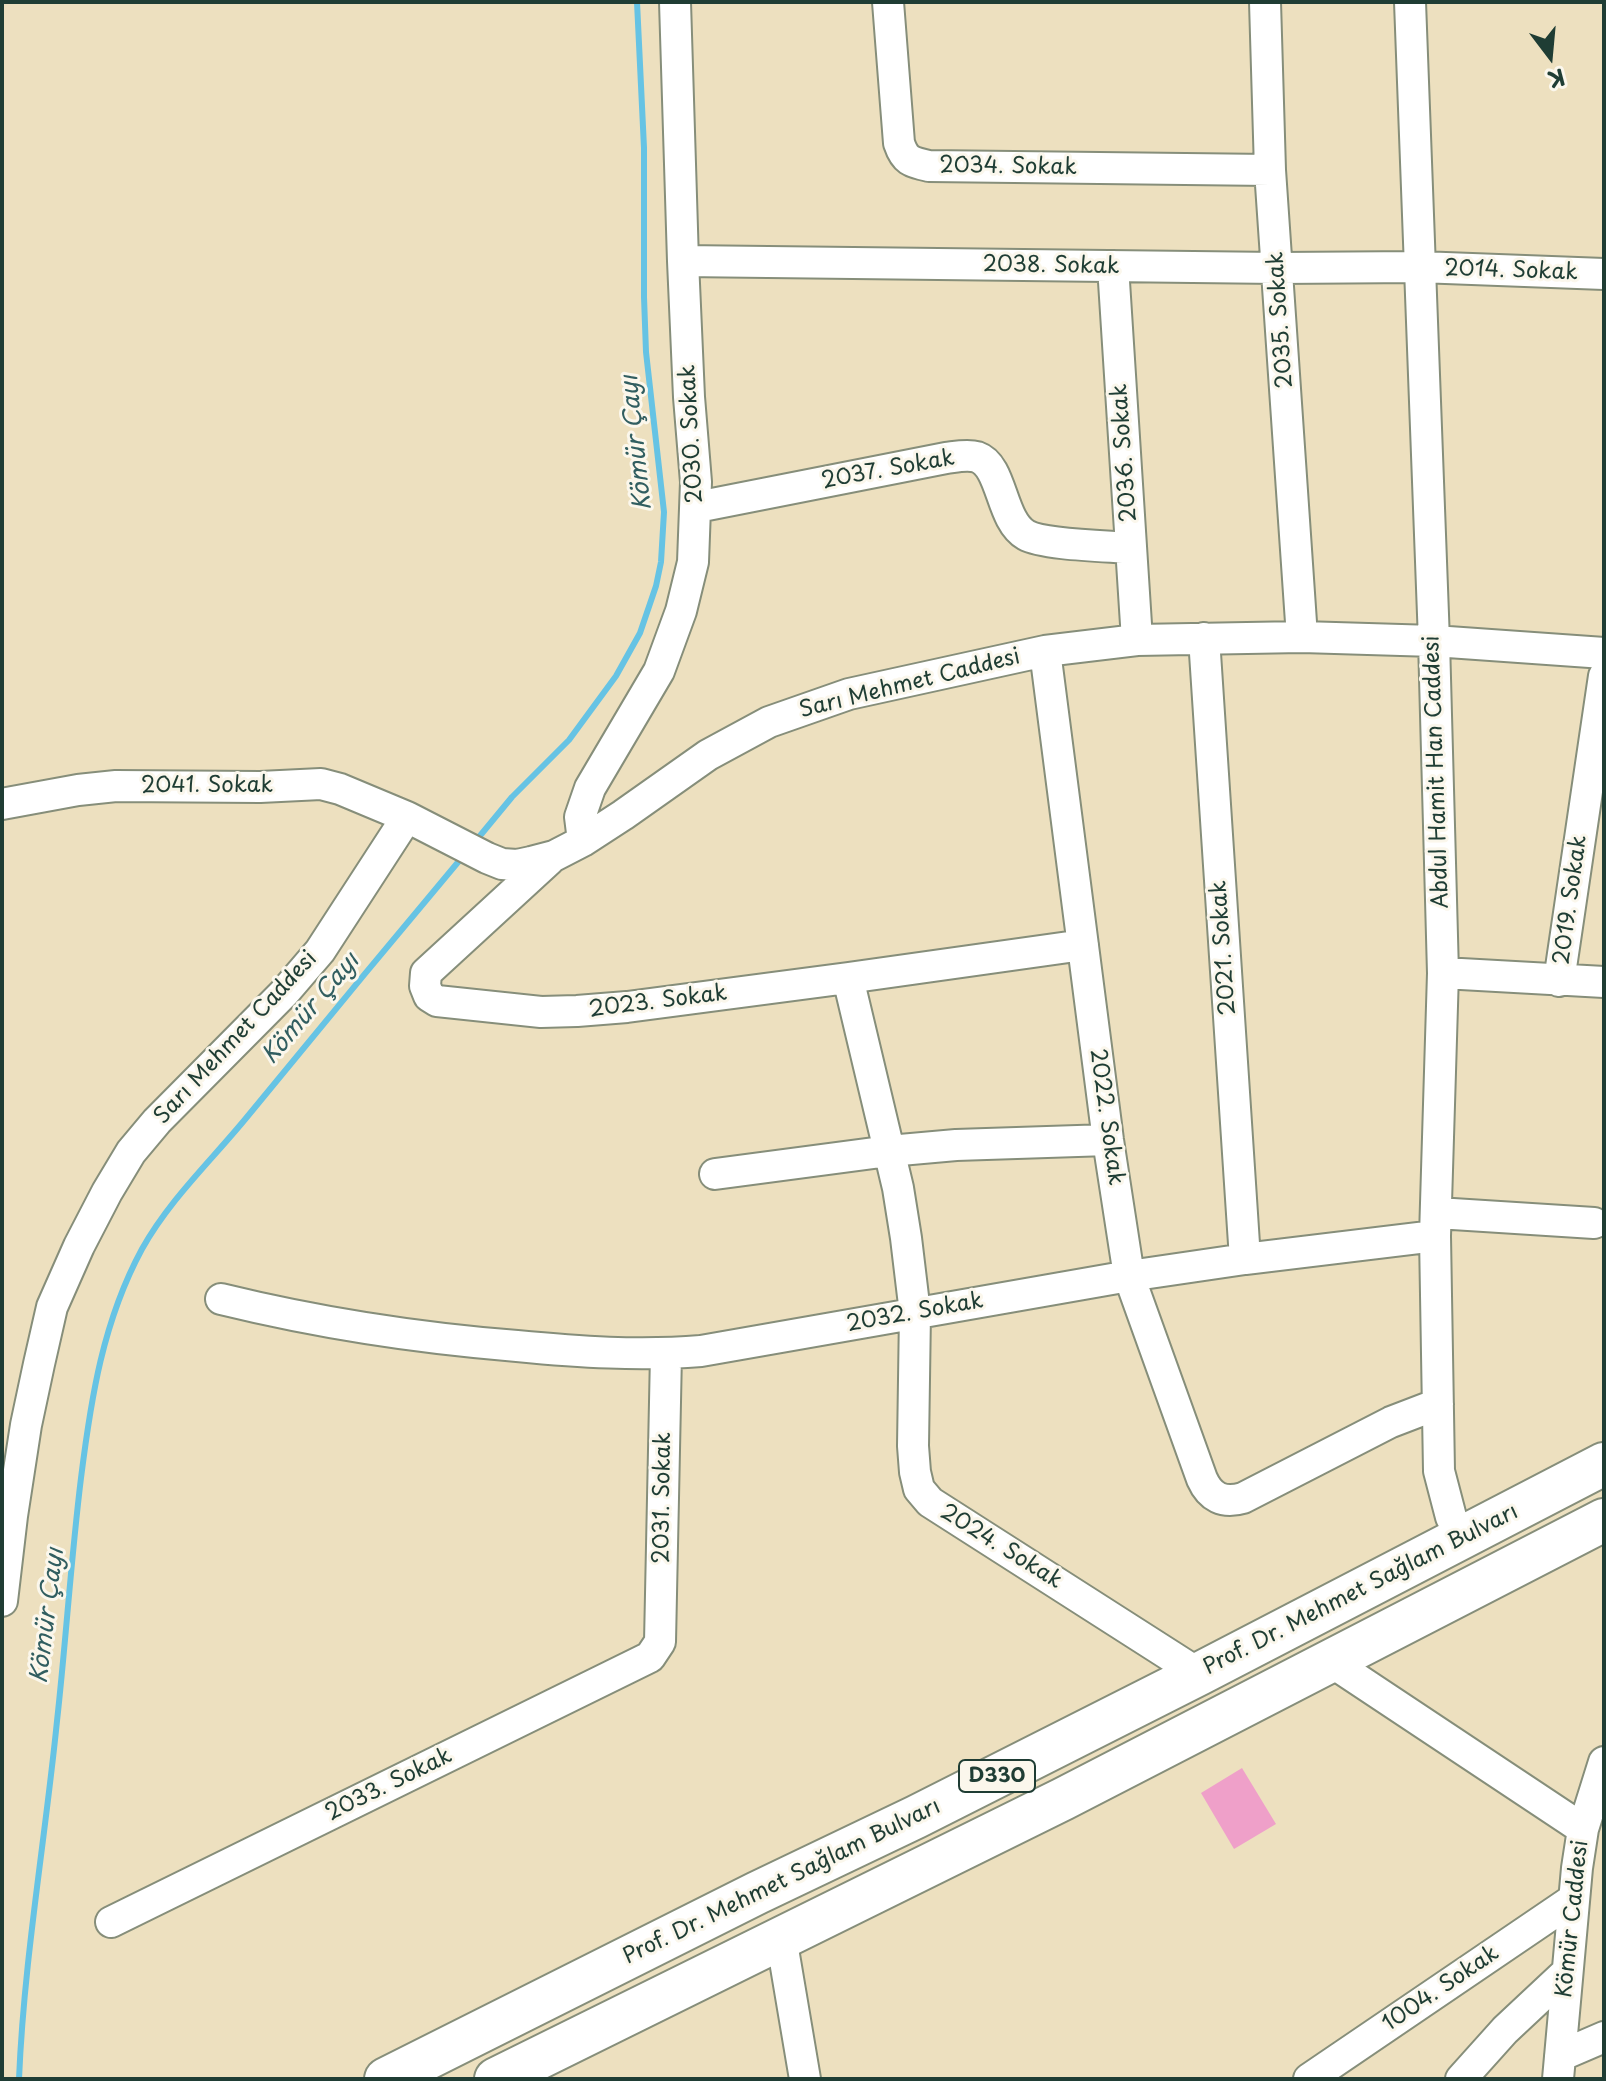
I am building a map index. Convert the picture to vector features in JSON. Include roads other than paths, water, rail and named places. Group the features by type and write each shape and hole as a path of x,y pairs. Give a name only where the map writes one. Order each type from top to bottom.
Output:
{"highway":[{"name":"Prof. Dr. Mehmet Sağlam Bulvarı","path":"386,2079 916,1817 1604,1464"},
{"name":"D330","path":"496,2079 1063,1799 1604,1520"}],"street":[{"name":"2030. Sokak","path":"583,841 580,817 590,788 659,671 681,611 693,562 697,507 683,261 675,2"},
{"name":"2034. Sokak","path":"888,2 899,143 904,156 914,163 929,166 1270,170"},
{"name":"2035. Sokak","path":"1265,2 1270,170 1302,637"},
{"name":"Abdul Hamit Han Caddesi","path":"1410,2 1443,973 1436,1224 1439,1471 1451,1517 1462,1538"},
{"name":"2038. Sokak","path":"683,261 1419,267"},
{"name":"2036. Sokak","path":"1113,266 1137,640"},
{"name":"2014. Sokak","path":"1419,267 1604,274"},
{"name":"2037. Sokak","path":"697,507 946,458 976,457 990,470 1016,527 1027,536 1058,542 1131,548"},
{"name":"Sarı Mehmet Caddesi","path":"2,1601 26,1425 52,1307 86,1232 131,1152 157,1121 274,1004 320,951 407,817 502,864 517,865 554,856 623,815 708,755 769,722 849,694 1045,651 1137,640 1302,637 1434,641 1604,653"},
{"name":"2021. Sokak","path":"1204,638 1245,1259"},
{"name":"2022. Sokak","path":"1045,651 1108,1140 1129,1276"},
{"name":"2019. Sokak","path":"1559,981 1604,676"},
{"name":"2041. Sokak","path":"2,804 116,786 321,784 407,817"},
{"name":"2023. Sokak","path":"554,856 426,973 425,986 429,996 437,1001 541,1012 577,1011 627,1007 1083,945"},
{"path":"1443,973 1604,982"},
{"name":"2024. Sokak","path":"848,978 906,1238 915,1313 913,1446 919,1489 930,1502 1199,1674"},
{"path":"715,1174 956,1145 1108,1140"},
{"path":"1438,1404 1391,1422 1243,1498 1230,1501 1217,1498 1202,1479 1129,1276 1245,1259 1436,1224 1594,1223"},
{"name":"2032. Sokak","path":"221,1299 279,1314 441,1340 623,1354 666,1354 701,1351 1129,1276"},
{"name":"2031. Sokak","path":"660,1642 666,1354"},
{"name":"2033. Sokak","path":"111,1922 650,1657 660,1642"},
{"path":"1330,1661 1583,1829"},
{"name":"Kömür Caddesi","path":"1559,2067 1583,1829 1604,1762"},
{"name":"1004. Sokak","path":"1309,2079 1574,1899"},
{"path":"781,1937 805,2079"},
{"path":"1461,2079 1505,2030 1567,1972"},
{"path":"1559,2067 1604,2037"}],"waterway":[{"name":"Kömür Çayı","path":"474,843 512,797 569,740 616,676 640,633 661,562 664,512 646,352 644,148 637,2"},
{"name":"Kömür Çayı","path":"19,2079 25,1989 52,1766 81,1478 94,1389 117,1304 142,1249 165,1213 464,855"}]}
